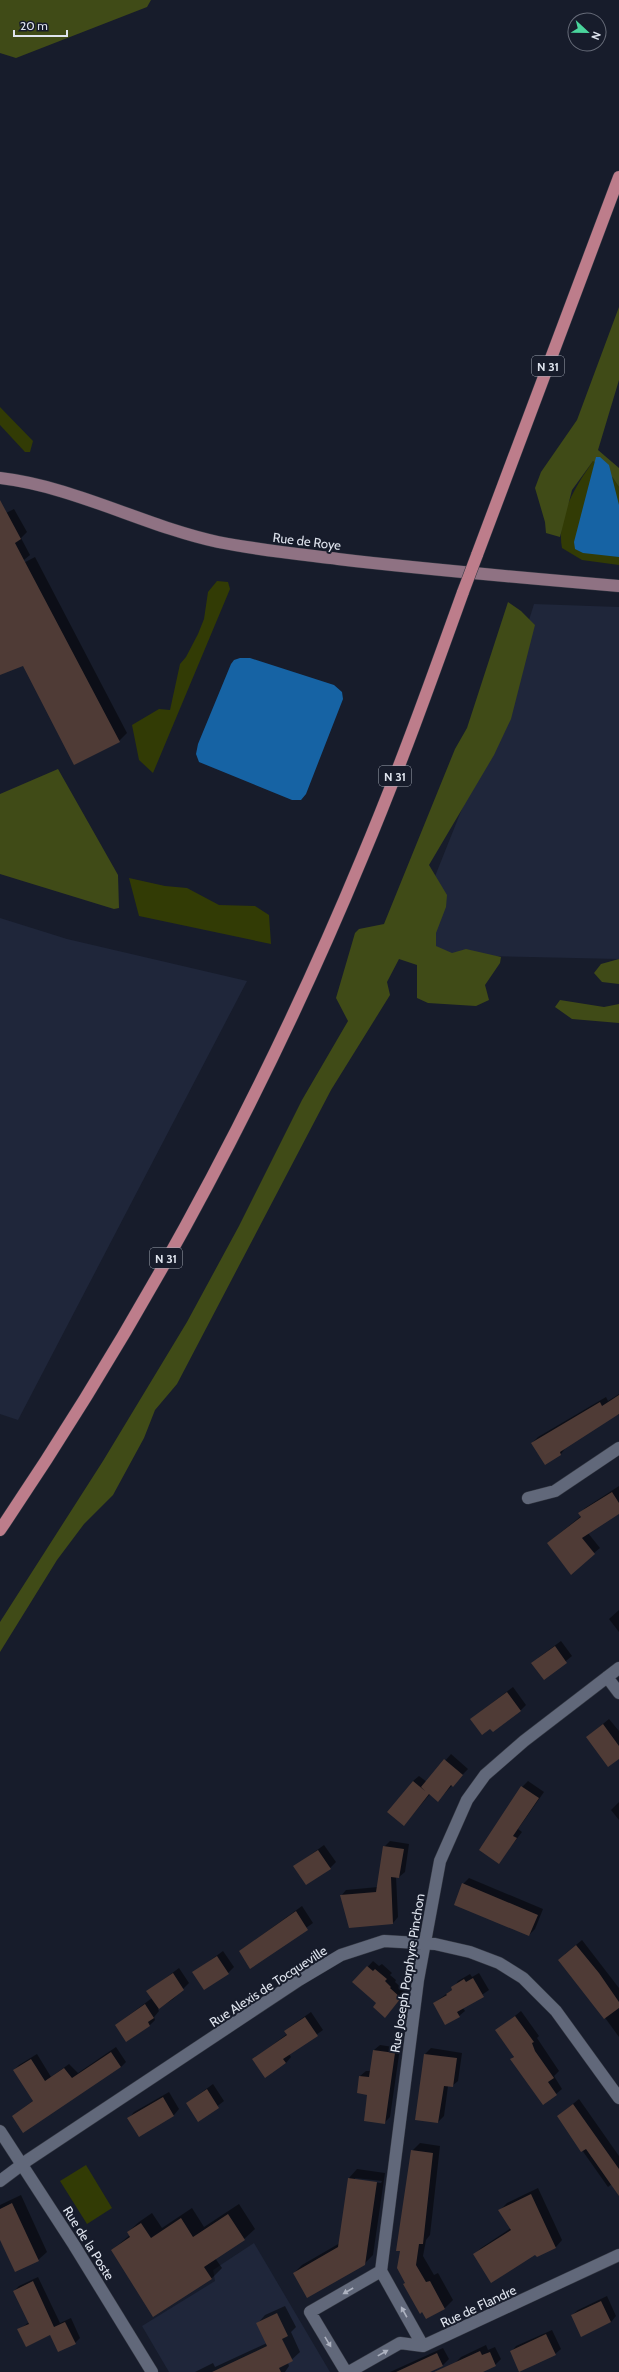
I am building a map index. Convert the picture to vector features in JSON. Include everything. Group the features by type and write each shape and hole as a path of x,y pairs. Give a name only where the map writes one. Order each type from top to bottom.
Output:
{"main road":[{"name":"N 31","path":"0,1530 57,1446 159,1272 226,1150 312,974 362,859 399,766 476,555 619,177"},
{"name":"Rue de Roye","path":"0,478 38,483 70,492 169,530 246,547 411,568 619,586"}],"street":[{"path":"528,1498 555,1491 619,1448"},
{"name":"Rue Joseph Porphyre Pinchon","path":"381,2271 394,2156 424,1944 440,1861 466,1800 485,1775 524,1741 619,1668"},
{"path":"607,1677 619,1693"},
{"name":"Rue Alexis de Tocqueville","path":"0,2181 22,2164 299,1980 341,1955 384,1941 435,1944 470,1952 498,1963 523,1978 556,2010 619,2098"},
{"name":"Rue de la Poste","path":"0,2131 152,2372"},
{"name":"Rue de Flandre","path":"422,2346 619,2255"},
{"path":"381,2271 422,2346 400,2343 348,2372 310,2312 381,2271"}],"shaded area":[{"path":"534,604 619,607 619,959 404,954 499,716"},
{"path":"0,918 67,939 247,981 18,1420 0,1414"},
{"path":"254,2243 330,2372 169,2372 142,2326 215,2281 213,2270"}],"green space":[{"path":"0,0 151,0 147,7 16,58 0,53"},
{"path":"619,307 619,380 598,450 619,468 619,487 613,478 593,461 572,490 560,537 546,533 545,522 535,488 541,472 577,420"},
{"path":"0,407 33,441 30,452 25,452 0,425"},
{"path":"593,461 613,478 619,487 619,565 582,560 562,548 562,524 565,513 574,491"},
{"path":"217,581 228,582 230,589 153,773 139,760 132,725 159,709 170,710 180,664 186,657 198,634 204,619 208,592"},
{"path":"508,602 521,611 535,625 511,719 494,755 429,865 447,895 446,907 436,933 436,946 452,953 466,949 501,957 500,963 485,985 489,1000 476,1006 428,1003 417,998 417,965 399,959 387,982 390,995 331,1090 177,1384 155,1410 144,1438 113,1495 84,1524 57,1560 0,1652 0,1622 103,1461 187,1322 239,1226 302,1100 348,1021 336,998 355,933 359,929 384,924 455,749 467,728"},
{"path":"58,769 118,875 119,908 114,909 0,874 0,794"},
{"path":"129,878 165,886 187,888 219,905 255,906 269,915 271,944 139,916"},
{"path":"619,959 619,984 602,982 594,973 601,964"},
{"path":"560,1000 604,1007 619,1004 619,1023 572,1019 555,1007"},
{"path":"86,2165 112,2208 87,2224 60,2181"}],"water":[{"path":"596,457 600,457 609,465 619,505 619,557 583,553 575,549 574,542"},
{"path":"240,658 250,658 334,685 342,692 343,699 306,794 301,800 292,800 199,762 196,754 198,744 231,664 234,660"}],"building":[{"path":"0,500 21,539 15,543 120,742 74,765 23,666 0,675"},
{"path":"619,1395 619,1414 560,1452 561,1455 545,1465 531,1443 600,1402 602,1406"},
{"path":"612,1492 619,1503 619,1514 582,1538 595,1554 571,1575 547,1543 581,1517 578,1513"},
{"path":"555,1646 567,1663 544,1680 531,1663"},
{"path":"507,1692 521,1711 493,1732 490,1729 482,1735 470,1719"},
{"path":"603,1724 619,1746 619,1759 608,1767 586,1737"},
{"path":"444,1759 463,1775 453,1787 451,1785 438,1802 429,1794 404,1826 387,1812 413,1781 425,1791 421,1787"},
{"path":"521,1786 539,1798 513,1836 517,1838 499,1864 479,1850"},
{"path":"383,1846 404,1849 399,1878 391,1877 393,1924 349,1928 340,1895 376,1892"},
{"path":"318,1850 331,1869 306,1885 293,1866"},
{"path":"462,1883 538,1915 529,1936 454,1905"},
{"path":"296,1911 308,1930 250,1969 239,1951"},
{"path":"576,1945 599,1973 619,2002 619,2008 604,2019 558,1960"},
{"path":"217,1956 229,1974 204,1990 192,1972"},
{"path":"367,1966 373,1971 375,1969 387,1979 385,1981 391,1987 390,1988 401,1998 385,2018 373,2007 376,2003 352,1982"},
{"path":"173,1973 184,1990 159,2009 146,1991"},
{"path":"473,1978 484,1997 457,2012 460,2017 445,2025 433,2003 447,1995 446,1994 452,1990 451,1987 464,1979 466,1982"},
{"path":"145,2004 154,2018 148,2022 150,2026 126,2042 115,2025"},
{"path":"515,2016 534,2042 532,2043 535,2051 554,2078 548,2082 557,2095 543,2105 510,2059 514,2057 495,2030"},
{"path":"305,2017 318,2036 283,2059 286,2063 265,2078 252,2059 287,2035 284,2031"},
{"path":"373,2050 395,2053 385,2124 364,2121 367,2095 357,2093 359,2076 369,2077"},
{"path":"111,2052 121,2067 23,2133 12,2116 33,2101 13,2070 31,2059 45,2081 64,2068 72,2078"},
{"path":"424,2054 457,2058 453,2087 444,2086 438,2123 415,2120"},
{"path":"207,2089 219,2108 198,2122 186,2103"},
{"path":"163,2097 174,2116 139,2137 127,2118"},
{"path":"573,2104 619,2169 619,2196 586,2149 581,2152 557,2116"},
{"path":"411,2150 433,2153 423,2244 419,2244 416,2265 426,2282 430,2281 445,2309 426,2319 422,2312 420,2314 403,2284 405,2283 397,2268 400,2251 396,2251"},
{"path":"348,2178 377,2182 365,2265 307,2298 293,2273 338,2247"},
{"path":"531,2194 556,2248 537,2257 535,2255 491,2283 473,2254 511,2230 498,2210"},
{"path":"12,2203 39,2261 15,2272 0,2240 0,2209"},
{"path":"228,2214 245,2240 204,2267 212,2279 153,2317 111,2250 130,2237 127,2232 141,2223 151,2238 181,2218 193,2237"},
{"path":"33,2281 54,2327 65,2322 76,2344 58,2352 50,2335 26,2347 17,2329 29,2324 13,2291"},
{"path":"601,2301 611,2322 581,2337 571,2315"},
{"path":"277,2313 288,2336 282,2339 293,2361 279,2368 281,2372 212,2372 267,2346 256,2323"},
{"path":"546,2334 556,2355 519,2372 510,2351"},
{"path":"480,2351 482,2355 490,2352 496,2366 483,2372 434,2372"},
{"path":"437,2353 443,2366 430,2372 396,2372"}]}
